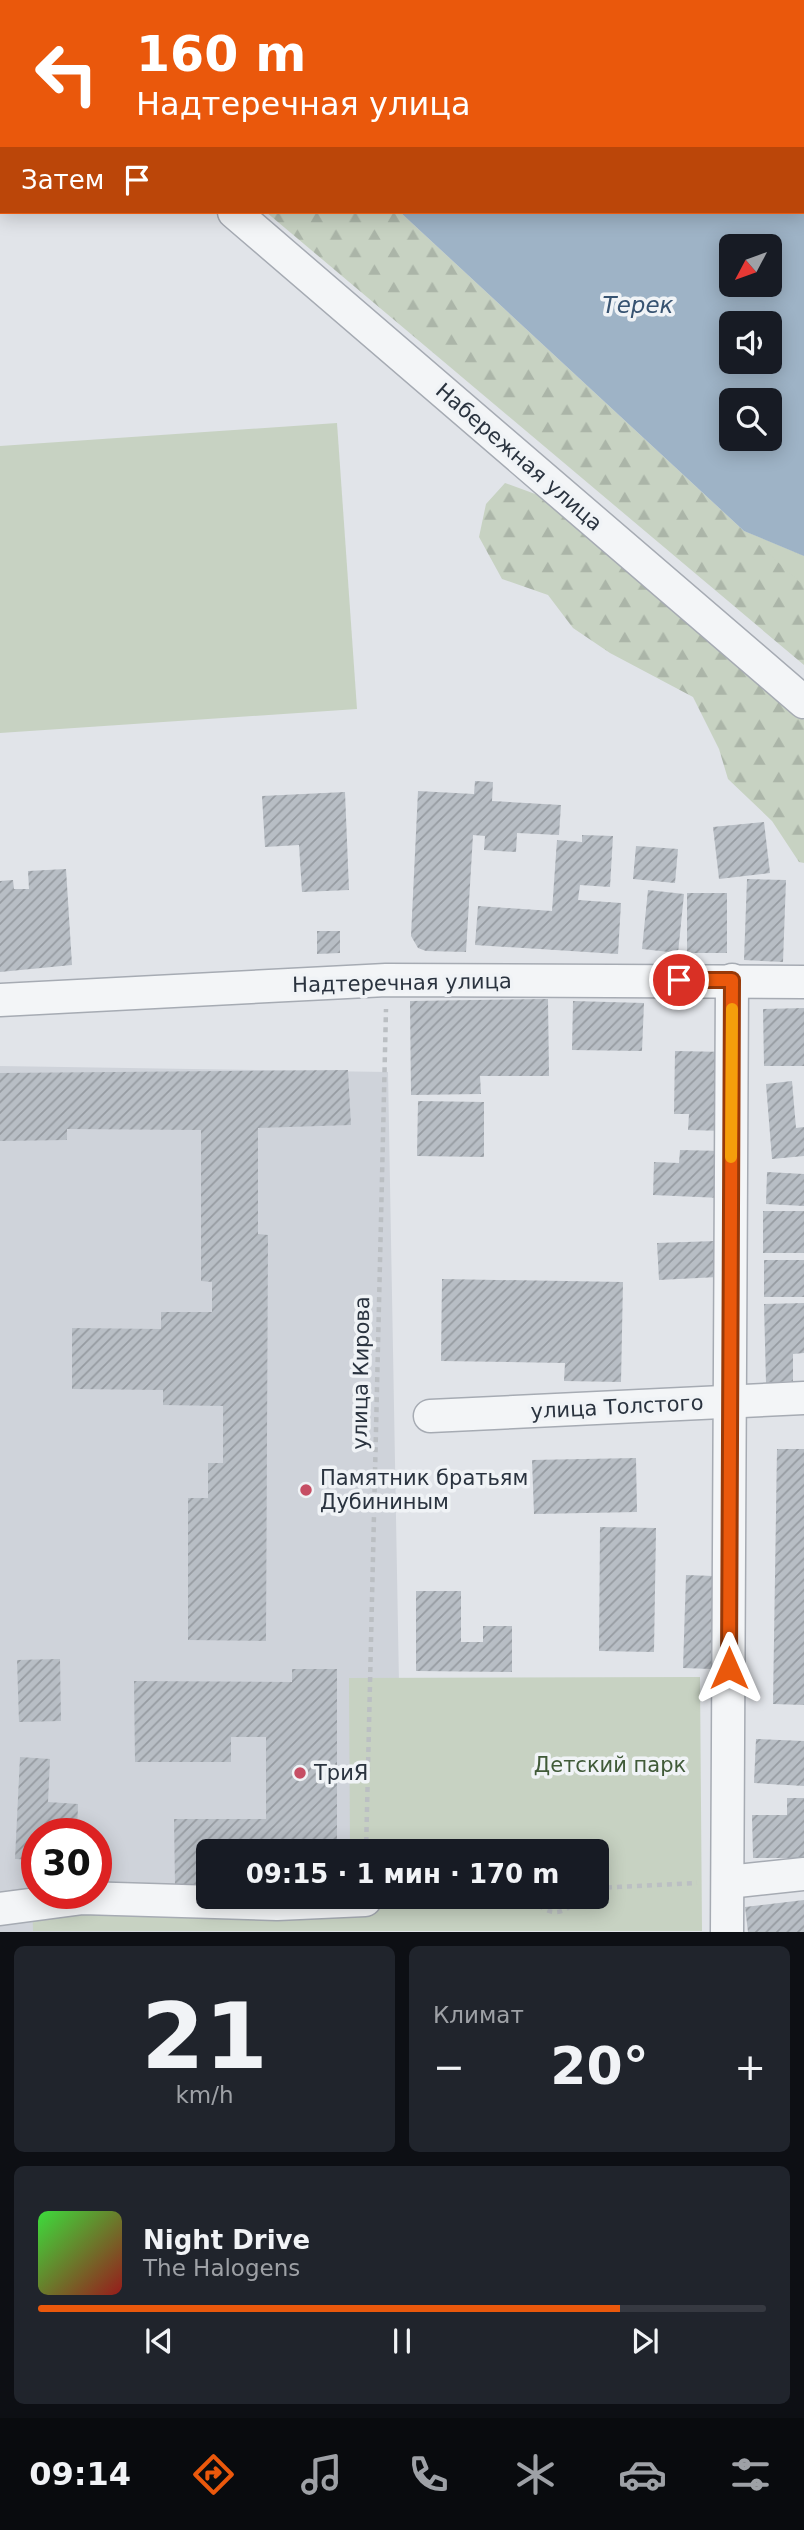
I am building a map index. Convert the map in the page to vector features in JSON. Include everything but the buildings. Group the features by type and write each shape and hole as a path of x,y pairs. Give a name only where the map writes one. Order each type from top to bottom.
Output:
{"street":[{"name":"Набережная улица","path":"236,214 804,702"},
{"name":"Надтеречная улица","path":"0,1000 386,980 804,982"},
{"path":"727,1931 732,980"},
{"name":"улица Толстого","path":"430,1416 804,1398"},
{"path":"728,1882 804,1874"},
{"path":"0,1909 83,1898 196,1901"}],"path":[{"name":"улица Кирова","path":"366,1839 386,980"},
{"path":"609,1887 728,1882"},
{"path":"545,1909 554,1913 568,1909"}],"shaded area":[{"path":"0,1066 388,1072 402,1839 196,1839 196,1909 277,1909 404,1931 0,1932"}],"green space":[{"path":"268,214 402,214 744,531 804,556 804,665"},
{"path":"337,423 357,709 0,733 0,446"},
{"path":"505,483 538,495 804,720 804,863 799,862 772,821 728,779 719,749 693,697 610,653 573,628 548,595 502,579 479,537 486,504"},
{"path":"744,531 804,556 804,586"},
{"name":"Детский парк","path":"700,1677 702,1931 33,1931 32,1909 112,1909 112,1898 196,1898 196,1909 609,1909 609,1839 350,1839 349,1678"}],"water":[{"name":"Терек","path":"402,214 804,214 804,556 744,531"}],"slow traffic":[{"path":"731,1157 732,1009"}],"place":[{"name":"Памятник братьям Дубининым","path":"306,1490"},
{"name":"ТриЯ","path":"300,1773"}],"route":[{"path":"679,980 732,980 729,1668"}]}
